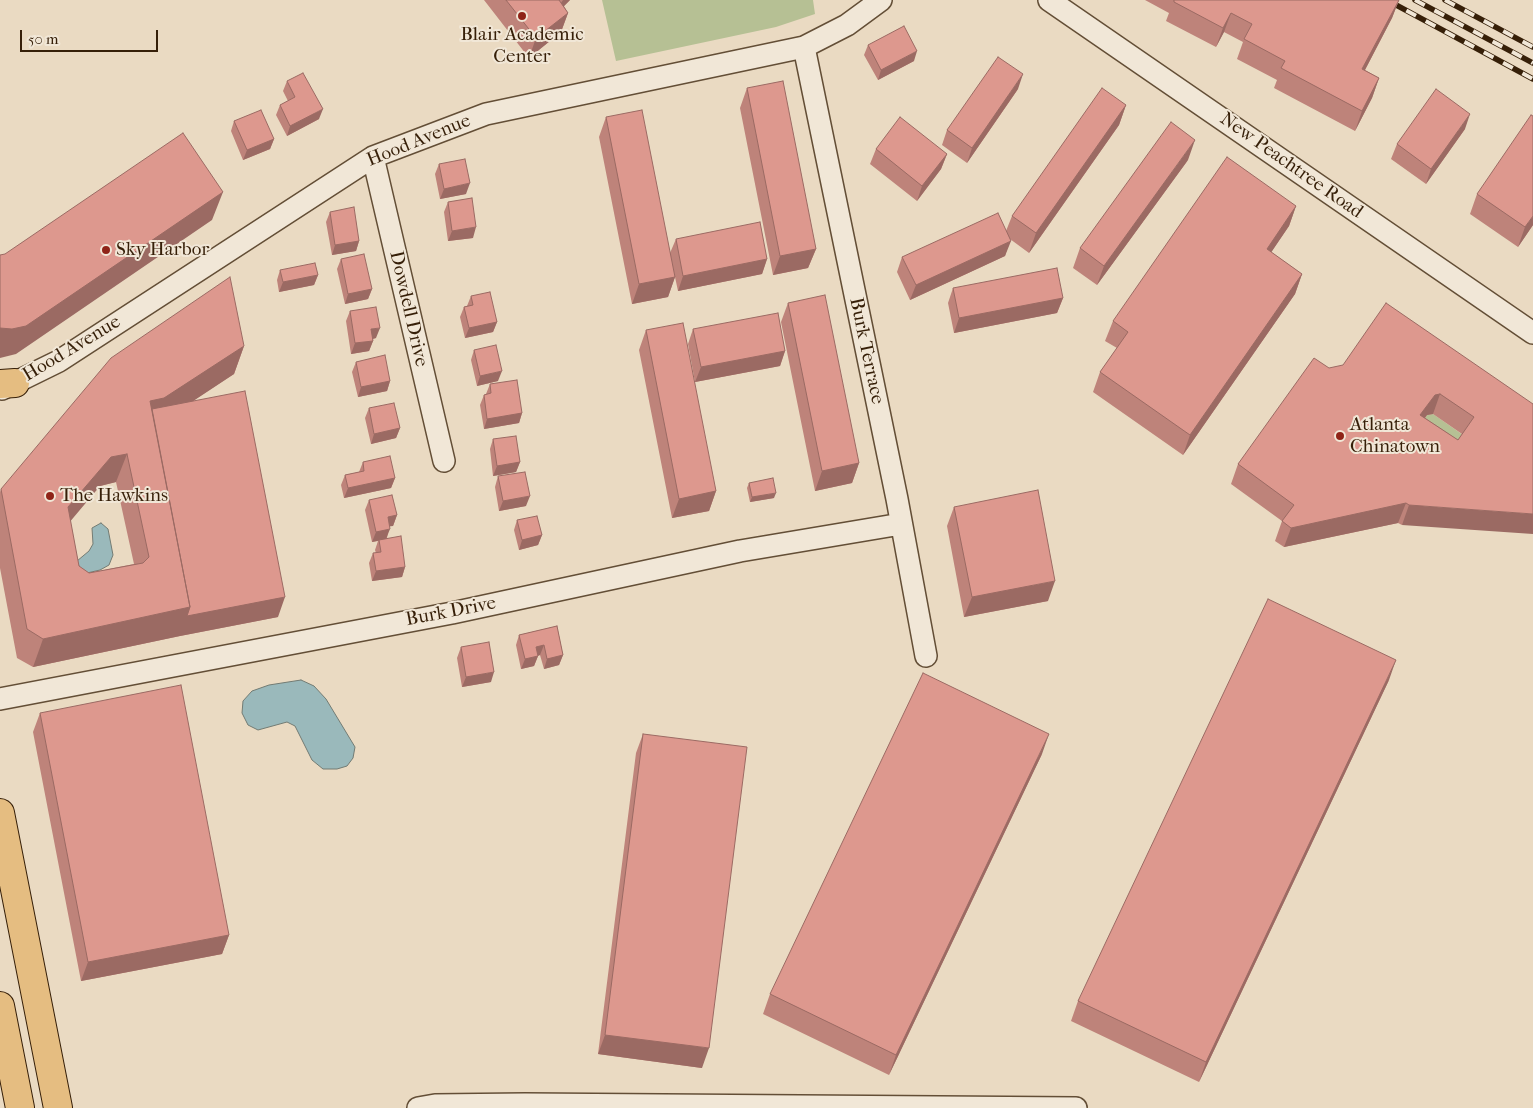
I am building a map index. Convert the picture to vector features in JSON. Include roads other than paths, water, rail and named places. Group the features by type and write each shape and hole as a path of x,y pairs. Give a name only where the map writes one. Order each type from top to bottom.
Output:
{"main road":[{"path":"0,813 58,1108"},
{"path":"0,1006 20,1108"}],"street":[{"name":"Hood Avenue","path":"5,385 60,361 373,157 486,114 804,47 847,25 881,0"},
{"name":"New Peachtree Road","path":"1049,0 1533,333"},
{"name":"Burk Terrace","path":"804,47 926,656"},
{"name":"Dowdell Drive","path":"373,157 444,461"},
{"name":"Burk Drive","path":"0,699 452,613 740,551 901,524"},
{"path":"418,1108 435,1105 525,1104 1076,1108"}],"water":[{"path":"101,523 108,529 113,555 109,565 100,570 87,573 80,569 77,561 89,551 93,544 92,528"},
{"path":"301,680 314,686 326,699 355,747 353,758 347,766 337,769 323,769 312,760 295,726 287,722 258,730 248,725 242,713 243,701 252,691 269,685"}],"railway":[{"path":"1387,0 1533,79"},
{"path":"1415,0 1533,63"},
{"path":"1445,0 1533,47"}],"place":[{"name":"Blair Academic Center","path":"522,16"},
{"name":"Sky Harbor","path":"106,250"},
{"name":"Atlanta Chinatown","path":"1340,436"},
{"name":"The Hawkins","path":"50,496"}]}
